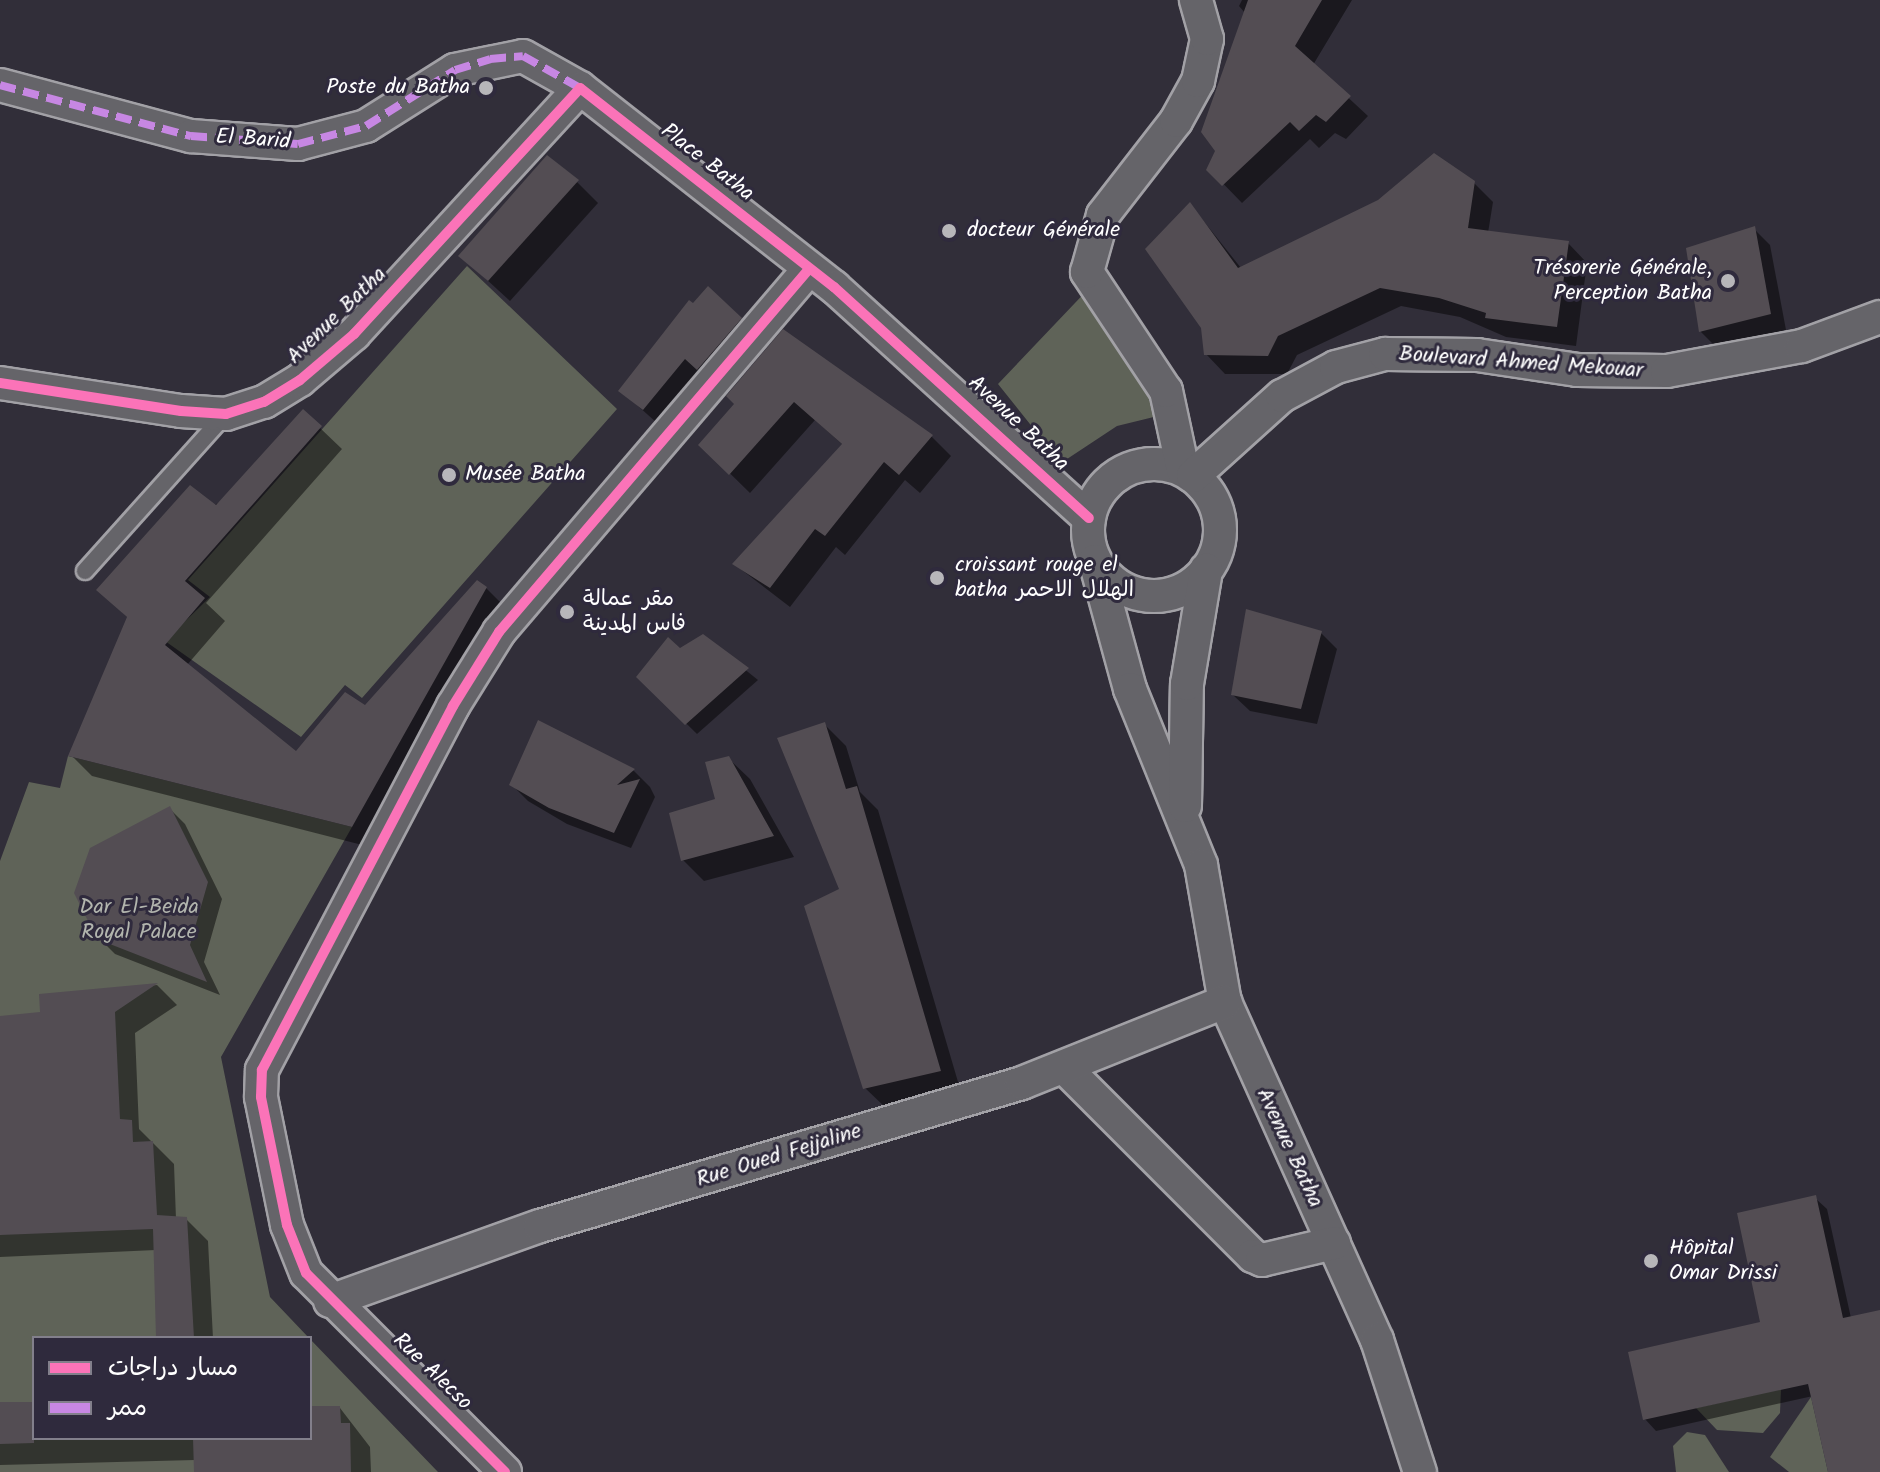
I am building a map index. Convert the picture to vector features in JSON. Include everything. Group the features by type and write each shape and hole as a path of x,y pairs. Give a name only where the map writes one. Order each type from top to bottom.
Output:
{"street":[{"path":"1188,473 1151,463 1120,473 1103,488 1089,518 1095,561 1112,581 1148,596 1174,593 1206,570 1216,552 1220,521 1214,502 1188,473 1166,391 1087,272 1103,215 1176,121 1198,81 1207,39 1196,0"},
{"name":"El Barid","path":"0,85 191,136 298,144 366,126 455,70 490,59 523,56 580,88"},
{"name":"Place Batha","path":"580,88 809,269"},
{"name":"Avenue Batha","path":"0,383 226,414 264,402 300,380 354,334 580,88"},
{"name":"Avenue Batha","path":"809,269 974,409 1089,518"},
{"name":"Rue Alecso","path":"505,1472 330,1301 297,1258 287,1225 261,1097 262,1070 272,1043 453,706 499,632 809,269"},
{"name":"Boulevard Ahmed Mekouar","path":"1188,473 1282,396 1336,367 1374,357 1416,352 1577,370 1667,371 1787,350 1880,317"},
{"name":"Avenue Batha","path":"1095,561 1130,689 1185,817 1201,865 1225,1002 1395,1384 1420,1472"},
{"name":"Avenue Batha","path":"1185,817 1187,684 1206,570"},
{"name":"Rue Oued Fejjaline","path":"330,1301 540,1226 1065,1068 1225,1002"},
{"path":"1065,1068 1253,1256 1262,1260 1334,1243"}],"lane":[{"path":"85,571 226,414"}],"green space":[{"path":"467,266 617,409 362,698 345,685 301,737 165,641 210,597 188,580"},
{"path":"1094,283 1166,414 1117,426 1061,463 998,384"},
{"name":"Dar El-Beida Royal Palace","path":"68,756 352,827 221,1057 270,1297 307,1336 32,1336 32,1440 312,1440 312,1341 438,1472 0,1472 0,861 29,782 60,788"},
{"path":"1781,1389 1780,1413 1763,1433 1717,1430 1696,1408"},
{"path":"1811,1397 1828,1472 1789,1472 1770,1457"},
{"path":"1687,1432 1705,1435 1729,1472 1676,1472 1673,1446"}],"building":[{"path":"1248,0 1322,0 1295,46 1351,96 1326,122 1316,115 1299,131 1290,122 1222,186 1206,170 1215,151 1201,132"},
{"path":"1434,153 1475,181 1468,228 1569,241 1557,327 1485,318 1486,313 1439,298 1380,288 1278,336 1268,356 1204,355 1201,328 1145,249 1190,202 1238,268 1378,200"},
{"path":"547,155 579,180 488,281 458,256"},
{"name":"Trésorerie Générale, Perception Batha","path":"1755,226 1771,314 1699,332 1686,248"},
{"path":"708,286 742,318 697,370 685,359 643,410 618,391 689,300 693,303"},
{"path":"783,329 933,435 899,475 884,462 825,536 815,529 770,588 732,564 842,444 794,402 729,475 698,445 734,404 726,396"},
{"path":"303,409 322,426 185,581 205,598 165,645 296,751 345,692 365,705 477,580 487,587 352,827 68,756 127,617 96,590 190,485 216,505"},
{"path":"1246,609 1322,631 1301,709 1231,695"},
{"path":"703,634 749,668 685,725 636,677 668,637 680,648"},
{"path":"538,720 635,769 617,785 640,779 614,833 549,808 509,785"},
{"path":"825,722 846,789 857,786 941,1071 863,1089 804,906 839,889 777,738"},
{"path":"729,756 774,836 681,861 669,813 715,799 705,762"},
{"name":"Dar El-Beida Royal Palace","path":"170,806 208,882 190,945 207,982 97,939 74,893 90,848"},
{"name":"Dar El-Beida Royal Palace","path":"158,983 115,1012 120,1119 132,1120 133,1142 153,1141 157,1215 187,1217 194,1336 156,1336 153,1229 0,1235 0,1016 40,1012 39,994"},
{"path":"1816,1195 1843,1318 1880,1310 1880,1472 1828,1472 1808,1384 1643,1420 1628,1352 1760,1322 1737,1213"},
{"path":"0,1402 32,1402 34,1443 0,1444"},
{"path":"312,1406 340,1406 341,1423 350,1423 351,1472 194,1472 193,1440 312,1440"}],"marked path":[{"path":"0,85 191,136 298,144 366,126 455,70 490,59 523,56 580,88"}],"cycle path":[{"path":"0,383 181,411 226,414 264,402 300,380 354,334 580,88 834,287 1089,518"},
{"path":"505,1472 306,1273 287,1225 261,1097 262,1070 453,706 499,632 809,269"}],"place":[{"name":"Poste du Batha","path":"486,88"},
{"name":"docteur Générale","path":"949,231"},
{"name":"Trésorerie Générale, Perception Batha","path":"1728,281"},
{"name":"Musée Batha","path":"449,475"},
{"name":"croissant rouge el batha الهلال الاحمر","path":"937,578"},
{"name":"مقر عمالة فاس المدينة","path":"567,612"},
{"name":"Hôpital Omar Drissi","path":"1651,1261"}]}
